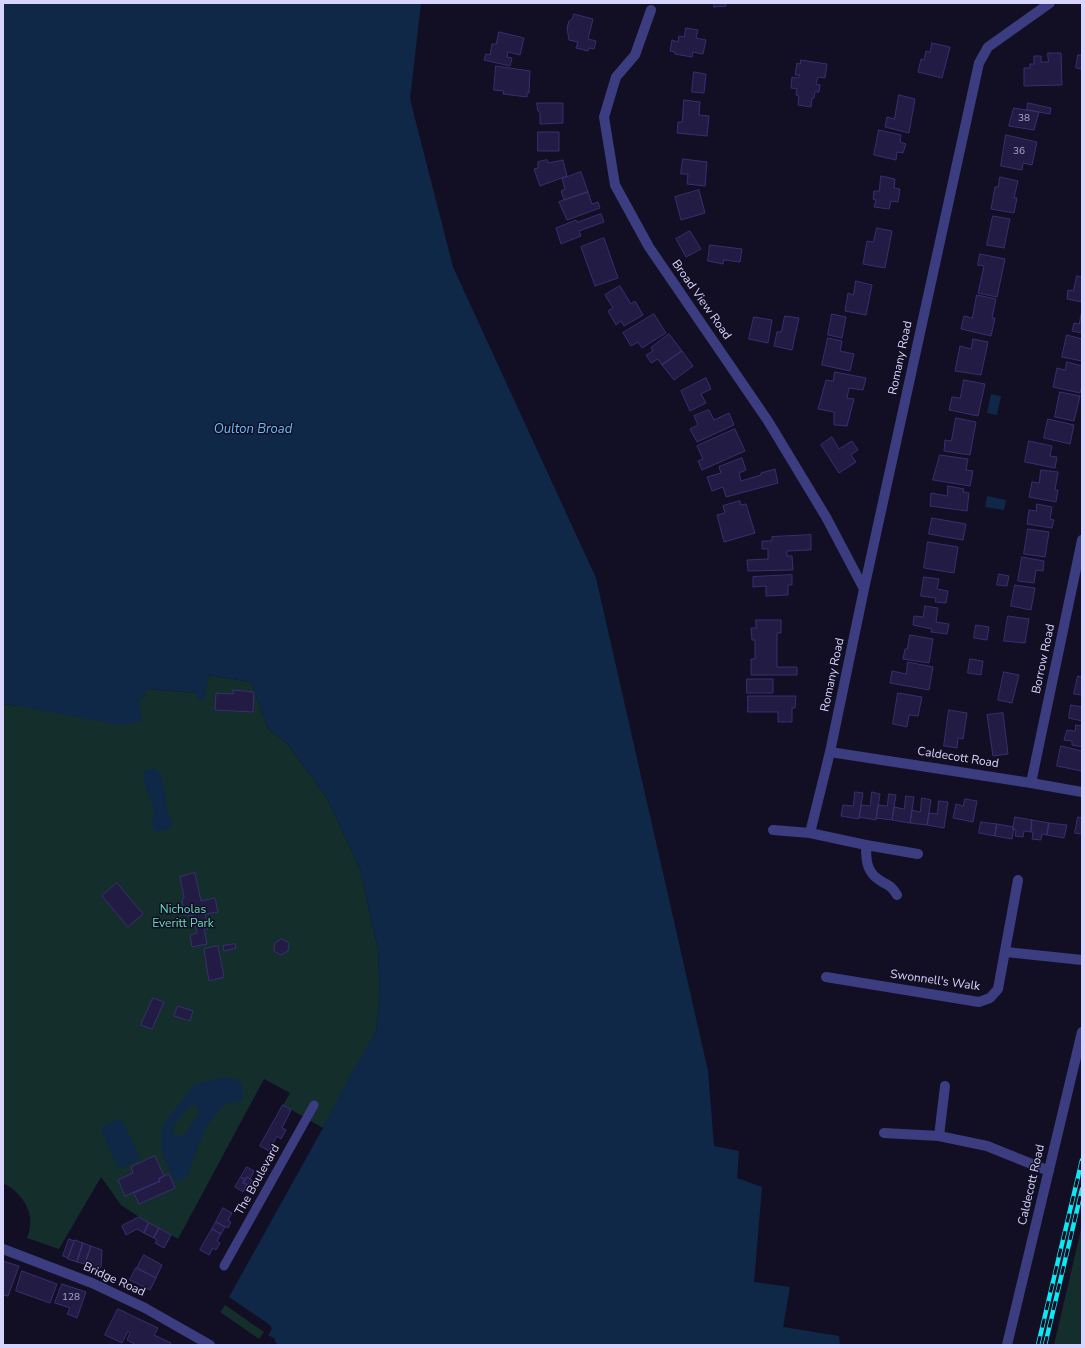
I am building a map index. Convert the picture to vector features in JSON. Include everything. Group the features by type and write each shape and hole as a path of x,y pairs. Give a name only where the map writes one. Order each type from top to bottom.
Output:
{"street":[{"name":"Romany Road","path":"810,833 830,752 864,589 979,63 988,47 1050,3"},
{"name":"Broad View Road","path":"651,10 635,55 616,77 604,117 615,185 649,247 772,427 826,517 864,589"},
{"name":"Borrow Road","path":"1031,783 1082,540"},
{"name":"Caldecott Road","path":"830,752 1082,792"},
{"path":"773,830 810,833 918,854"},
{"path":"866,845 866,860 871,873 878,880 892,887 897,895"},
{"name":"Swonnell's Walk","path":"826,977 979,1002 990,998 998,989 1018,880"},
{"path":"1006,952 1082,960"},
{"name":"Caldecott Road","path":"1007,1345 1082,1032"},
{"path":"939,1136 945,1086"},
{"name":"The Boulevard","path":"224,1266 314,1105"},
{"path":"884,1133 939,1136 987,1146 1049,1171"},
{"name":"Bridge Road","path":"3,1249 92,1283 144,1308 210,1345"}],"green space":[{"name":"Nicholas Everitt Park","path":"209,675 251,682 268,729 288,744 327,798 360,869 378,950 380,997 376,1031 323,1128 283,1105 290,1093 264,1079 178,1239 121,1205 101,1177 59,1249 27,1238 30,1229 30,1219 27,1206 14,1190 3,1183 3,704 18,706 139,699 146,694 146,689 196,693 203,700"},
{"path":"1082,1225 1082,1345 1054,1345"},
{"path":"225,1305 264,1332 259,1339 220,1312"}],"water":[{"name":"Oulton Broad","path":"3,3 421,3 410,99 453,267 596,578 708,1071 714,1146 739,1151 737,1178 762,1187 754,1282 790,1287 783,1327 839,1336 840,1345 277,1345 274,1338 268,1335 272,1329 270,1325 229,1297 376,1031 380,997 378,950 360,869 327,798 288,744 268,729 251,682 209,675 204,700 196,699 196,693 146,689 146,694 139,699 142,721 118,725 3,704"},
{"path":"991,394 1001,396 997,415 987,413"},
{"path":"987,496 1006,500 1004,510 985,507"},
{"path":"155,768 163,781 167,809 173,824 168,829 156,832 152,826 154,811 143,778 144,772"},
{"path":"222,1077 238,1079 242,1086 243,1099 240,1102 227,1103 223,1106 206,1127 187,1176 183,1180 175,1182 167,1167 161,1148 162,1126 194,1085","holes":["194,1105 199,1108 198,1114 184,1135 174,1135 173,1127 187,1108"]},
{"path":"121,1118 140,1159 119,1169 100,1128"}],"building":[{"path":"714,3 726,3 726,6 714,7"},
{"path":"574,14 593,19 588,39 596,41 594,49 589,48 588,51 576,48 578,42 569,40 567,28 569,21 572,19"},
{"path":"686,28 698,30 696,38 706,40 703,54 693,52 692,57 675,54 675,52 670,51 672,40 678,42 679,36 684,37"},
{"path":"499,32 524,38 520,55 508,52 507,57 512,58 510,66 484,60 486,54 490,55 492,44 496,44"},
{"path":"932,43 950,47 942,78 918,72 921,59 924,60 926,51 930,52"},
{"path":"1048,53 1061,53 1062,85 1024,86 1024,68 1030,68 1030,64 1034,64 1034,56 1041,56 1041,62 1048,62"},
{"path":"1078,55 1082,55 1082,69 1076,68"},
{"path":"801,60 827,64 825,78 818,77 816,84 820,85 819,92 815,92 814,98 812,98 811,107 798,105 799,96 796,95 797,89 791,88 792,77 798,78 800,75 795,75 797,63 800,64"},
{"path":"496,66 530,71 529,93 527,93 527,97 503,94 504,91 494,90"},
{"path":"694,72 706,74 704,93 692,92"},
{"path":"899,95 915,99 909,133 885,127 887,117 894,119"},
{"path":"684,100 700,102 699,115 709,116 707,136 677,133 678,122 682,122"},
{"path":"537,103 563,103 563,123 540,124 540,113 538,111"},
{"path":"1028,103 1051,108 1050,114 1027,110"},
{"path":"1014,108 1039,112 1034,130 1009,126"},
{"path":"879,130 901,135 900,142 906,144 903,153 897,152 896,160 874,155"},
{"path":"538,132 559,132 559,151 538,151"},
{"path":"1006,135 1037,142 1032,165 1023,163 1022,170 1001,166"},
{"path":"683,159 707,162 705,186 687,184 688,174 681,174"},
{"path":"547,160 548,163 563,160 567,176 540,186 534,169 538,168 538,162"},
{"path":"581,172 588,192 564,200 561,191 565,189 562,179"},
{"path":"881,176 895,179 894,188 900,189 898,202 891,201 889,209 874,207 876,200 873,199 874,191 879,191"},
{"path":"1000,177 1018,181 1014,198 1017,198 1014,213 991,209 995,187 998,187"},
{"path":"699,190 705,213 681,220 675,197"},
{"path":"588,192 592,204 598,202 600,208 567,220 559,202"},
{"path":"601,214 604,222 579,231 581,236 561,244 556,228 576,220 577,222"},
{"path":"993,216 1010,219 1004,248 987,245"},
{"path":"877,228 892,231 885,268 863,264 867,241 873,242"},
{"path":"690,231 701,249 686,257 676,239"},
{"path":"604,238 618,278 595,286 581,247"},
{"path":"710,245 742,249 740,262 724,260 723,264 708,261"},
{"path":"980,254 1005,259 997,297 978,293 984,266 978,265"},
{"path":"1077,276 1082,277 1082,302 1067,299 1068,290 1073,291"},
{"path":"856,281 872,285 866,315 845,311 848,293 853,295"},
{"path":"620,286 631,304 635,301 643,315 624,326 621,321 616,325 608,311 613,308 605,295"},
{"path":"977,295 996,299 992,318 995,318 991,336 961,329 964,316 972,318"},
{"path":"1082,310 1082,333 1072,331 1074,323 1079,324"},
{"path":"654,314 666,333 642,348 638,342 631,346 623,333"},
{"path":"832,314 846,317 842,338 828,335"},
{"path":"785,316 799,318 792,350 774,346 777,332 781,332"},
{"path":"754,317 772,320 768,343 749,339"},
{"path":"669,334 682,351 662,365 658,359 651,363 646,355 653,351 651,348"},
{"path":"1067,335 1082,339 1082,361 1062,357"},
{"path":"828,338 842,341 840,351 854,354 850,371 822,365"},
{"path":"973,339 988,342 981,375 955,371 960,346 971,349"},
{"path":"682,351 693,366 674,380 662,365"},
{"path":"1067,362 1082,366 1082,386 1080,393 1053,387 1057,368 1065,370"},
{"path":"835,372 866,378 863,390 849,388 847,398 854,399 847,426 834,425 834,412 818,409 826,380 833,381"},
{"path":"706,378 711,389 701,394 706,403 690,411 681,391"},
{"path":"964,380 985,384 978,416 949,410 952,397 960,398"},
{"path":"1060,392 1080,396 1074,421 1055,417"},
{"path":"709,410 714,420 729,413 734,425 697,442 690,429 698,425 694,416"},
{"path":"956,418 976,422 970,455 944,451 945,440 951,441"},
{"path":"1048,419 1074,425 1070,444 1044,438"},
{"path":"735,429 745,451 702,470 698,461 703,459 697,446"},
{"path":"832,437 839,449 852,441 858,450 851,455 856,462 839,473 821,445"},
{"path":"1029,441 1052,446 1050,456 1057,457 1055,468 1025,462"},
{"path":"940,455 968,459 966,470 973,471 970,486 933,480"},
{"path":"742,458 746,470 739,473 741,481 775,469 778,483 726,497 723,487 712,491 707,477 721,473 719,467"},
{"path":"1041,470 1058,472 1055,490 1058,490 1056,502 1029,497 1032,482 1039,483"},
{"path":"948,486 964,489 963,492 969,493 967,511 930,506 931,493 947,496"},
{"path":"740,501 741,505 746,504 755,533 724,542 717,515 725,513 723,506"},
{"path":"1037,504 1052,507 1050,519 1054,520 1052,528 1027,524 1029,510 1036,511"},
{"path":"932,518 966,524 963,540 929,534"},
{"path":"1028,529 1049,532 1045,557 1024,554"},
{"path":"811,535 811,550 787,551 787,556 792,556 793,570 748,571 747,560 768,559 768,549 762,549 762,541 772,541 772,537"},
{"path":"928,542 958,547 954,573 924,568"},
{"path":"1022,557 1044,561 1043,571 1036,570 1034,583 1018,581"},
{"path":"999,574 1009,576 1007,586 997,585"},
{"path":"792,575 792,585 788,585 788,595 766,596 766,586 753,587 753,577"},
{"path":"924,577 939,579 937,589 948,591 946,603 935,602 936,598 921,596"},
{"path":"1015,585 1035,588 1031,610 1011,606"},
{"path":"925,606 938,608 936,622 949,624 947,634 931,632 932,629 913,625 914,616 923,617"},
{"path":"1008,616 1029,619 1025,643 1004,641"},
{"path":"756,620 781,620 781,633 777,633 777,667 797,667 797,675 751,675 751,659 755,659 755,640 752,640 751,628 756,628"},
{"path":"976,625 989,627 987,640 974,638"},
{"path":"910,635 933,639 929,663 903,659"},
{"path":"970,659 983,661 981,675 968,673"},
{"path":"908,662 933,667 929,690 890,683 892,671 906,674"},
{"path":"1004,672 1019,675 1012,703 998,700"},
{"path":"1078,676 1082,677 1082,695 1074,694"},
{"path":"747,679 773,679 773,693 747,693"},
{"path":"233,690 254,692 253,712 215,710 216,693 233,694"},
{"path":"898,693 922,697 918,716 909,715 907,727 893,724"},
{"path":"748,696 796,696 795,708 792,708 792,722 778,722 778,712 748,712"},
{"path":"1071,705 1082,707 1082,721 1069,718"},
{"path":"949,710 967,713 963,739 958,738 957,748 944,746"},
{"path":"1003,713 1008,754 993,756 987,715"},
{"path":"1076,725 1082,726 1082,747 1072,745 1072,741 1064,740 1067,730 1075,731"},
{"path":"1061,746 1082,751 1082,771 1057,766"},
{"path":"855,792 863,793 859,819 841,816 843,805 853,806"},
{"path":"872,792 880,794 876,820 859,817 861,805 870,806"},
{"path":"889,794 896,795 892,820 876,818 878,805 887,806"},
{"path":"906,796 914,797 910,823 892,820 894,807 904,809"},
{"path":"922,798 931,800 927,825 910,823 912,810 920,812"},
{"path":"965,799 977,801 973,822 953,818 956,804 963,806"},
{"path":"939,801 948,802 944,828 927,825 929,813 937,814"},
{"path":"1015,817 1032,820 1031,832 1024,831 1023,837 1015,836 1016,830 1013,829"},
{"path":"1078,817 1082,818 1082,834 1075,833"},
{"path":"1032,820 1049,823 1047,835 1042,834 1041,840 1032,839"},
{"path":"981,822 997,824 995,836 979,833"},
{"path":"1049,823 1067,825 1064,838 1047,835"},
{"path":"997,824 1014,827 1012,839 995,836"},
{"path":"195,873 201,901 215,898 218,912 205,914 208,929 204,929 207,944 192,947 190,935 197,933 193,915 188,916 184,913 182,901 184,897 180,877"},
{"path":"117,883 143,914 128,927 102,896"},
{"path":"282,939 289,943 288,951 281,955 274,951 275,943"},
{"path":"235,944 236,948 224,951 223,946"},
{"path":"218,946 224,977 209,981 204,949"},
{"path":"153,998 164,1002 152,1029 141,1025"},
{"path":"178,1006 193,1011 190,1021 174,1016"},
{"path":"283,1105 291,1110 282,1128 286,1130 281,1139 277,1136 269,1151 260,1146"},
{"path":"155,1156 164,1176 159,1179 160,1181 125,1196 118,1180 133,1173 131,1167"},
{"path":"247,1167 254,1171 250,1179 247,1177 245,1180 241,1177"},
{"path":"169,1174 175,1188 139,1204 134,1193 160,1181 159,1179"},
{"path":"241,1177 245,1180 243,1183 247,1184 243,1192 235,1187"},
{"path":"247,1177 252,1180 249,1186 243,1183"},
{"path":"223,1208 232,1213 228,1220 231,1222 228,1228 216,1222"},
{"path":"139,1217 149,1223 144,1233 137,1229 126,1235 122,1226"},
{"path":"216,1222 225,1227 221,1234 212,1229"},
{"path":"149,1223 159,1228 154,1238 144,1233"},
{"path":"159,1228 171,1235 164,1248 155,1243 157,1240 154,1238"},
{"path":"212,1229 221,1234 217,1241 220,1243 216,1250 213,1248 209,1255 200,1250"},
{"path":"69,1239 74,1241 68,1258 63,1256"},
{"path":"75,1240 83,1243 77,1262 68,1259"},
{"path":"83,1243 91,1246 85,1264 77,1262"},
{"path":"91,1246 102,1250 101,1267 99,1269 85,1264"},
{"path":"144,1255 162,1265 156,1278 137,1268"},
{"path":"3,1261 19,1266 8,1296 3,1295"},
{"path":"136,1268 156,1278 150,1290 130,1280"},
{"path":"22,1271 57,1284 50,1303 16,1291"},
{"path":"62,1284 86,1292 77,1318 67,1314 70,1308 55,1303"},
{"path":"118,1309 158,1328 154,1335 171,1343 170,1345 136,1345 127,1340 130,1333 128,1331 122,1343 105,1335"}],"railway":[{"path":"1038,1345 1082,1160"},
{"path":"1045,1345 1082,1189"}]}
